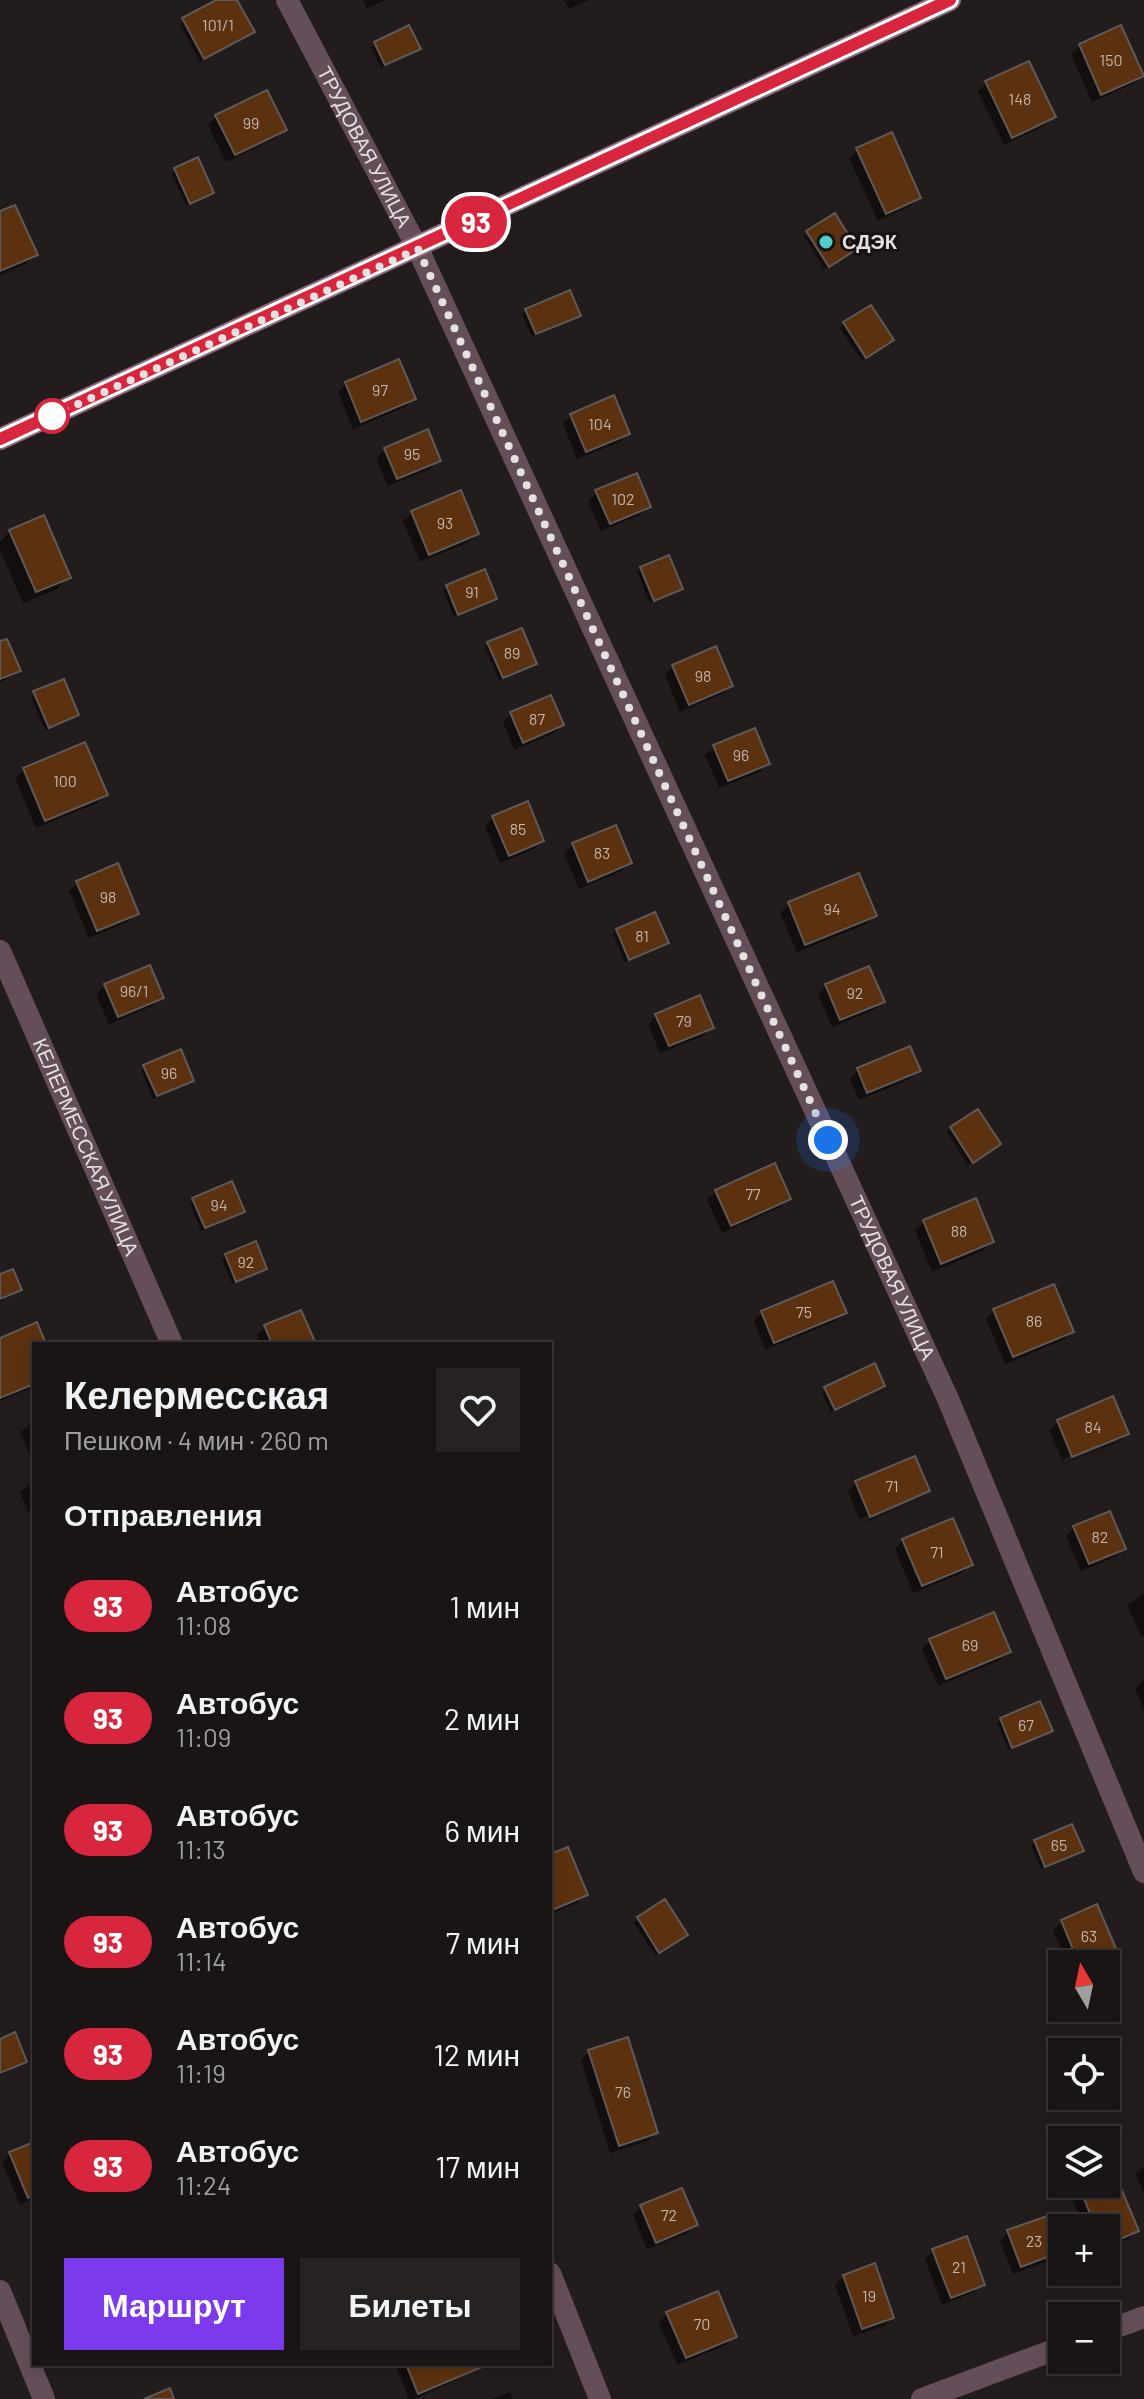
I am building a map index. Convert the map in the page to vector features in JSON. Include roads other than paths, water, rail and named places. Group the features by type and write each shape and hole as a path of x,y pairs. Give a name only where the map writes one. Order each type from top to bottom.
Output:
{"main road":[{"path":"0,439 418,249 950,0"}],"street":[{"name":"ТРУДОВАЯ УЛИЦА","path":"287,0 418,249 948,1399 1144,1872"},
{"name":"КЕЛЕРМЕССКАЯ УЛИЦА","path":"0,951 171,1342"},
{"path":"552,2278 600,2399"},
{"path":"0,2291 44,2399"},
{"path":"1120,2326 1144,2317"},
{"path":"922,2399 1048,2352"}],"place":[{"name":"СДЭК","path":"826,242"}]}
